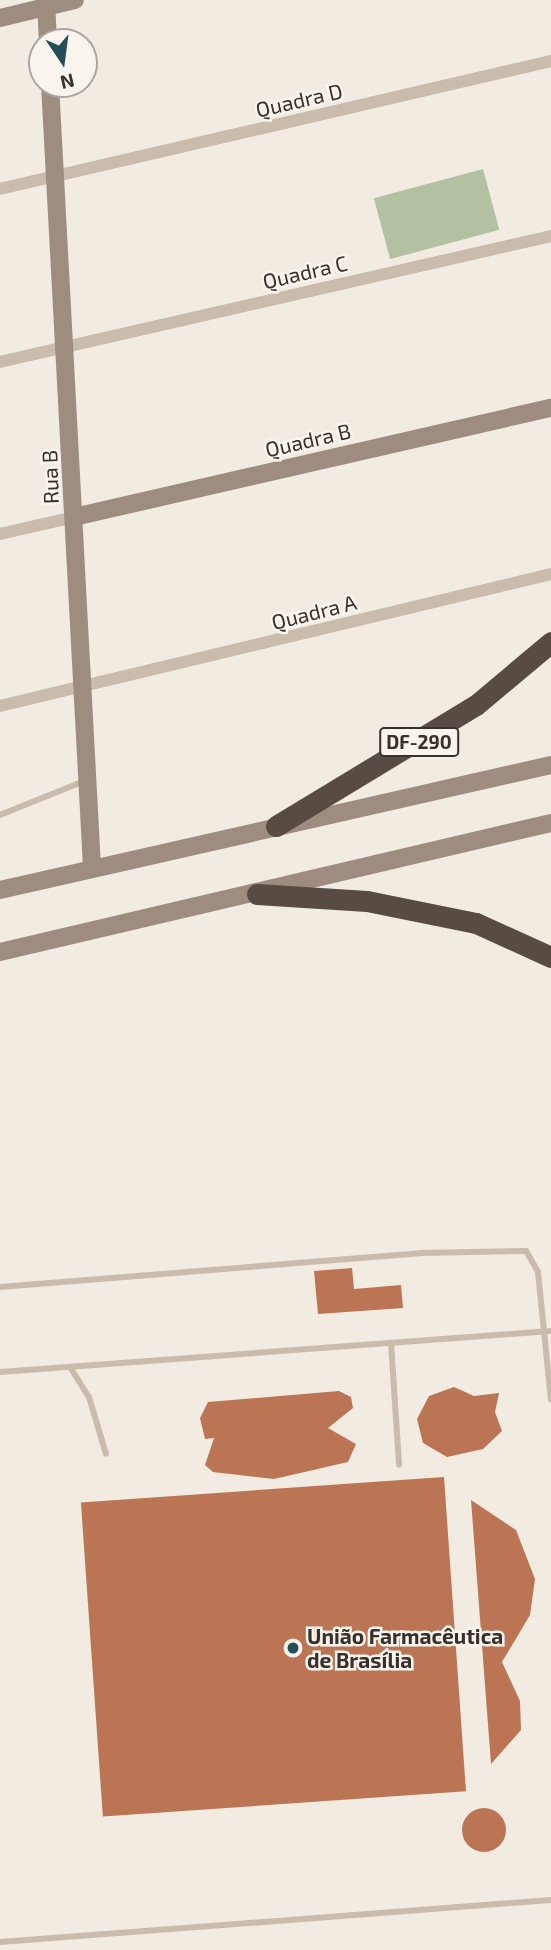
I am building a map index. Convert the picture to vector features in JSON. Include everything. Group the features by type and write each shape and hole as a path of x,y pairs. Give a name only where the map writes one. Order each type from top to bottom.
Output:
{"highway":[{"name":"DF-290","path":"276,826 465,712 551,642"},
{"path":"257,894 367,901 476,923 551,957"}],"street":[{"path":"0,18 46,4 75,0"},
{"path":"46,4 47,28"},
{"name":"Quadra D","path":"0,189 551,61"},
{"name":"Rua B","path":"51,98 86,687 92,868"},
{"name":"Quadra C","path":"0,362 551,236"},
{"name":"Quadra B","path":"74,517 551,408"},
{"path":"0,534 74,517"},
{"name":"Quadra A","path":"0,706 551,574"},
{"name":"DF-290","path":"0,890 551,765"},
{"path":"0,952 257,894 551,823"}],"lane":[{"path":"0,815 89,779"},
{"path":"0,1287 509,1248 534,1259 549,1331 551,1399"},
{"path":"0,1372 549,1331"},
{"path":"391,1343 399,1465"},
{"path":"70,1367 89,1397 106,1454"},
{"path":"0,1942 551,1900"}],"green space":[{"path":"483,169 499,230 390,259 374,198"}],"building":[{"path":"352,1268 354,1289 401,1285 403,1308 318,1314 314,1271"},
{"path":"454,1387 474,1396 499,1393 495,1412 502,1431 483,1449 447,1457 423,1443 417,1419 429,1396"},
{"path":"339,1391 351,1397 353,1408 328,1428 356,1444 348,1462 274,1479 213,1472 205,1465 214,1438 205,1439 200,1418 208,1402"},
{"path":"444,1477 466,1791 103,1817 81,1502"},
{"path":"471,1500 516,1530 535,1579 530,1615 502,1662 520,1701 521,1730 491,1764"},
{"path":"484,1808 500,1814 506,1830 500,1846 484,1852 468,1846 462,1830 468,1814"}],"place":[{"name":"União Farmacêutica de Brasília","path":"293,1648"}]}
